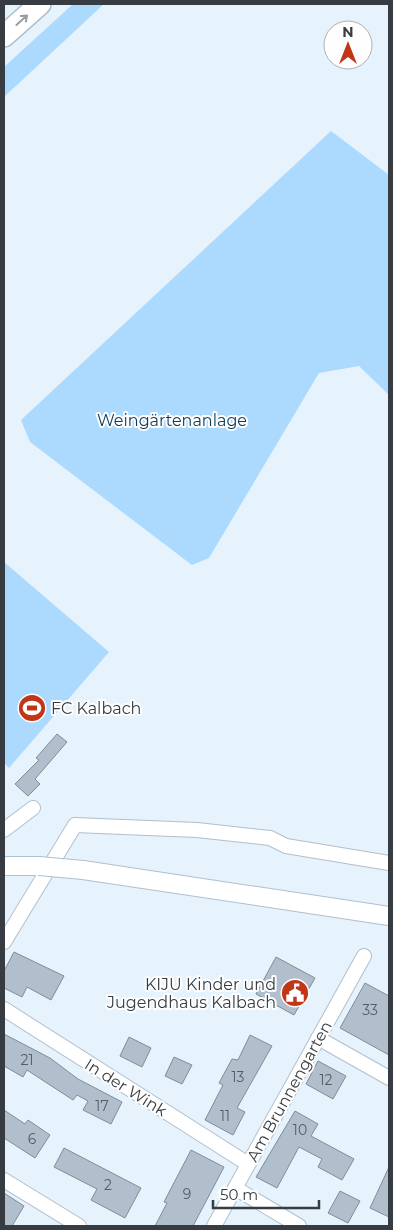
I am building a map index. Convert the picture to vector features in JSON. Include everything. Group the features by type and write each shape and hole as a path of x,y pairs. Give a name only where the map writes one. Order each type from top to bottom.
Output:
{"highway":[{"path":"4,36 40,4"}],"main road":[{"path":"4,866 39,866 82,870 389,916"}],"street":[{"path":"4,830 33,808"},
{"path":"4,942 75,825 197,830 270,838 286,846 389,863"},
{"name":"Am Brunnengarten","path":"214,1226 364,956"},
{"name":"In der Wink","path":"4,1009 248,1164"},
{"path":"318,1038 389,1078"},
{"path":"4,1180 79,1226"},
{"path":"235,1188 299,1226"}],"green space":[{"path":"73,4 104,4 4,97 4,67"},
{"name":"Weingärtenanlage","path":"331,131 389,175 389,395 359,366 319,373 209,558 192,565 30,442 21,420"},
{"name":"FC Kalbach","path":"4,562 109,652 9,768 4,763"}],"building":[{"path":"57,734 67,742 35,779 40,784 28,796 15,784 39,760 36,758"},
{"path":"14,952 64,976 51,1000 27,987 22,997 4,988 4,971"},
{"path":"276,957 315,978 294,1015 256,994"},
{"path":"365,983 389,996 389,1055 340,1028"},
{"path":"4,1034 50,1058 78,1079 122,1102 111,1124 83,1110 88,1101 77,1095 73,1100 27,1070 23,1077 4,1066"},
{"path":"250,1035 272,1046 237,1108 245,1112 233,1135 205,1120 223,1085 219,1083 232,1059 238,1060"},
{"path":"129,1037 151,1048 142,1067 120,1056"},
{"path":"174,1057 192,1065 182,1084 165,1076"},
{"path":"318,1061 346,1076 333,1099 306,1084"},
{"path":"4,1110 25,1124 28,1120 50,1135 35,1158 4,1138"},
{"path":"295,1111 318,1124 311,1136 354,1159 342,1180 318,1167 322,1159 299,1147 277,1188 256,1177"},
{"path":"64,1148 141,1188 125,1218 91,1200 97,1189 54,1167"},
{"path":"191,1150 224,1167 193,1226 155,1226 167,1203 164,1202"},
{"path":"389,1167 389,1217 370,1208"},
{"path":"340,1191 360,1201 348,1223 328,1213"},
{"path":"4,1193 24,1206 12,1226 4,1226"}],"place":[{"name":"FC Kalbach","path":"32,708"},
{"name":"KIJU Kinder und Jugendhaus Kalbach","path":"295,993"}]}
